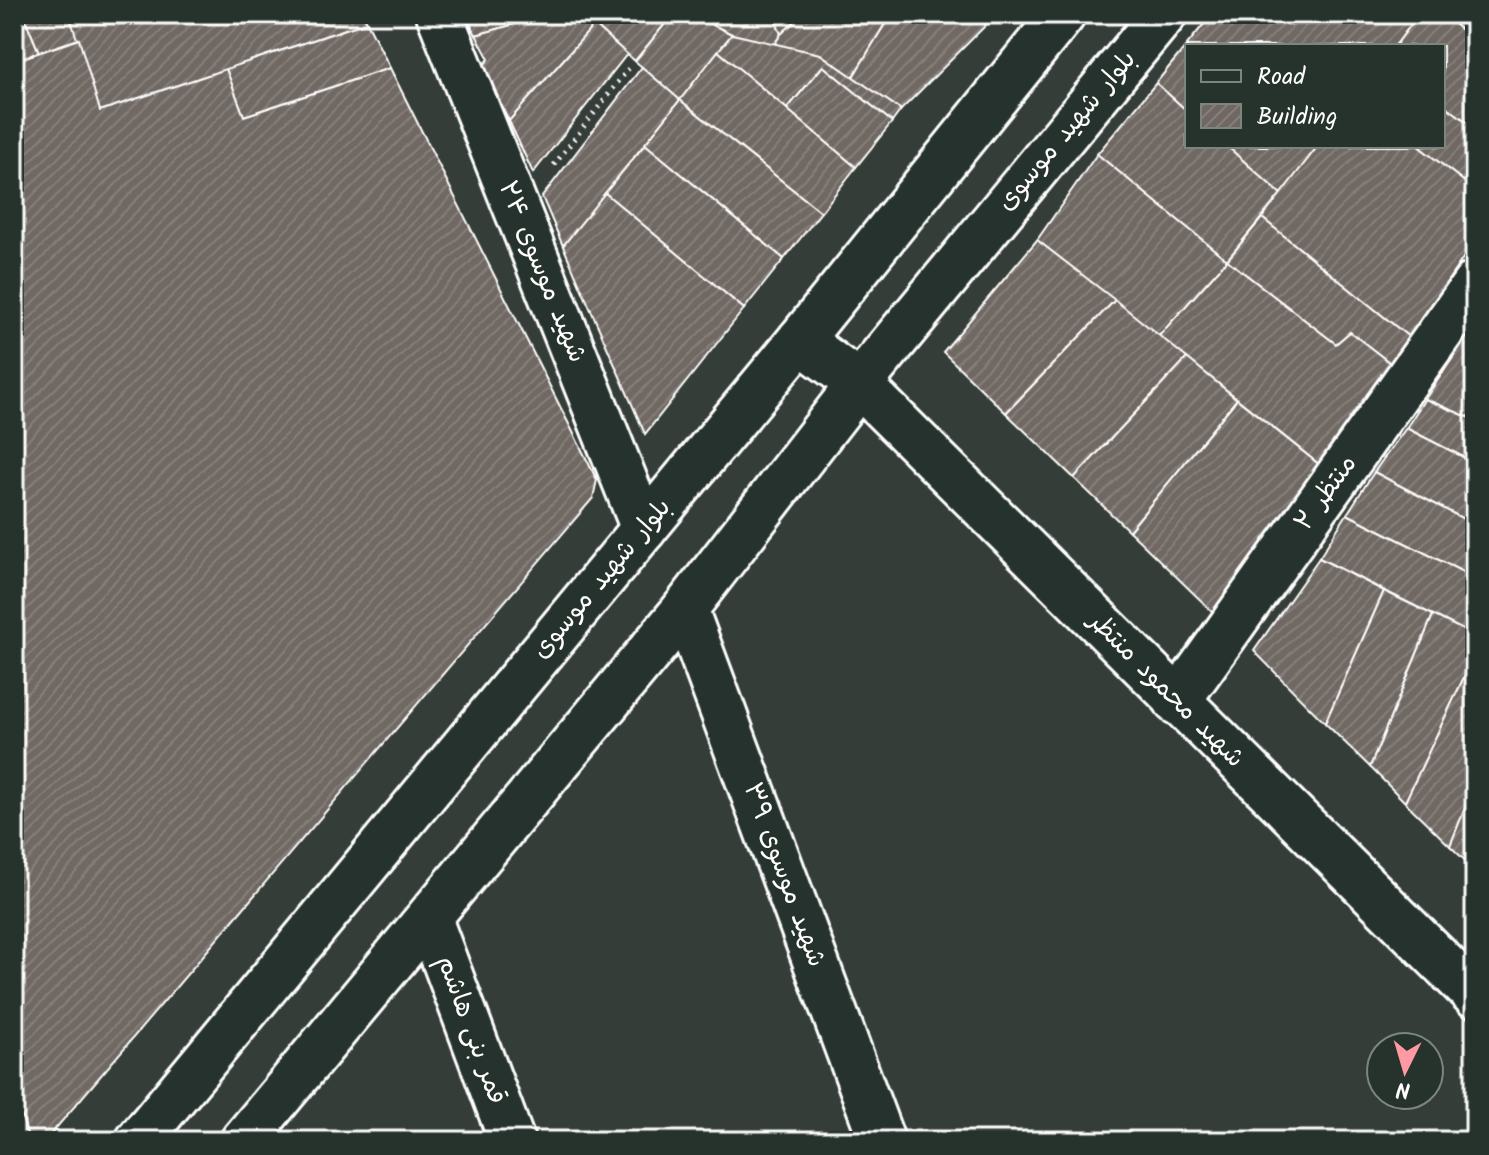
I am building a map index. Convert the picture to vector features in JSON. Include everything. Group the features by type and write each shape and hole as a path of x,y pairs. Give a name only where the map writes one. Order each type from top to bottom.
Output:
{"main road":[{"name":"شهید موسوی ۲۴","path":"439,14 644,529"},
{"name":"بلوار شهید موسوی","path":"243,1141 685,609 859,384 1164,14"},
{"name":"بلوار شهید موسوی","path":"138,1141 800,340 1056,17"},
{"name":"منتظر ۲","path":"1177,702 1475,284"},
{"name":"شهید محمود منتظر","path":"800,340 859,384 1475,995"},
{"name":"شهید موسوی ۳۹","path":"685,609 882,1141"},
{"name":"قمر بنی هاشم","path":"429,919 512,1141"}],"path":[{"path":"518,211 629,68"}],"building":[{"path":"14,14 23,14 39,52 14,61"},
{"path":"23,14 69,14 79,39 39,52"},
{"path":"69,14 363,14 367,22 100,111"},
{"path":"465,14 551,14 476,35"},
{"path":"551,14 604,14 509,121 483,66 489,59 476,35"},
{"path":"604,14 673,14 635,61 594,25"},
{"path":"673,14 690,14 732,34 680,100 635,61"},
{"path":"690,14 773,14 781,34 774,45 732,34"},
{"path":"773,14 803,14 781,34"},
{"path":"803,14 891,14 853,77 820,54 774,45 781,34"},
{"path":"891,14 993,14 994,17 901,110 853,77"},
{"path":"1212,14 1419,14 1396,44 1188,44"},
{"path":"1419,14 1442,14 1475,41 1475,128 1445,106 1445,44 1396,44"},
{"path":"1442,14 1475,14 1475,41"},
{"path":"367,22 390,68 244,116 226,69"},
{"path":"594,25 627,54 533,173 509,121"},
{"path":"732,34 820,54 901,110 892,122 823,66 787,109 718,51"},
{"path":"79,39 100,111 226,69 244,116 390,68 597,480 593,498 45,1141 29,1141 14,1090 14,61"},
{"path":"1185,47 1185,109 1156,83"},
{"path":"718,51 856,167 821,212 680,100"},
{"path":"823,66 892,122 856,167 787,109"},
{"path":"642,67 680,100 563,246 542,197"},
{"path":"1156,83 1185,109 1185,148 1229,148 1281,194 1227,260 1097,154"},
{"path":"680,100 821,212 784,259 645,144"},
{"path":"1445,106 1475,128 1475,190 1421,148 1445,148"},
{"path":"645,144 784,259 744,309 605,193"},
{"path":"1229,148 1316,148 1281,194"},
{"path":"1316,148 1421,148 1475,190 1475,240 1410,338 1262,218"},
{"path":"1097,154 1227,260 1159,336 1037,240"},
{"path":"605,193 744,309 645,434 563,246"},
{"path":"1262,218 1410,338 1394,366 1350,332 1336,344 1227,260"},
{"path":"1037,240 1115,300 1006,413 943,352"},
{"path":"1227,260 1336,344 1350,332 1394,366 1321,466 1159,336"},
{"path":"1115,300 1187,358 1074,478 1006,413"},
{"path":"1475,325 1475,420 1425,399"},
{"path":"1187,358 1237,399 1129,531 1074,478"},
{"path":"1237,399 1321,466 1216,615 1129,531"},
{"path":"1425,399 1475,420 1475,463 1406,428"},
{"path":"1406,428 1475,463 1475,525 1374,472"},
{"path":"1374,472 1475,525 1475,578 1347,514"},
{"path":"1347,514 1475,578 1475,636 1319,558"},
{"path":"1319,558 1384,591 1325,723 1254,651"},
{"path":"1384,591 1433,615 1370,767 1325,723"},
{"path":"1433,615 1475,636 1475,654 1405,802 1370,767"},
{"path":"1475,654 1475,783 1450,846 1405,802"},
{"path":"1475,783 1475,870 1450,846"}]}
